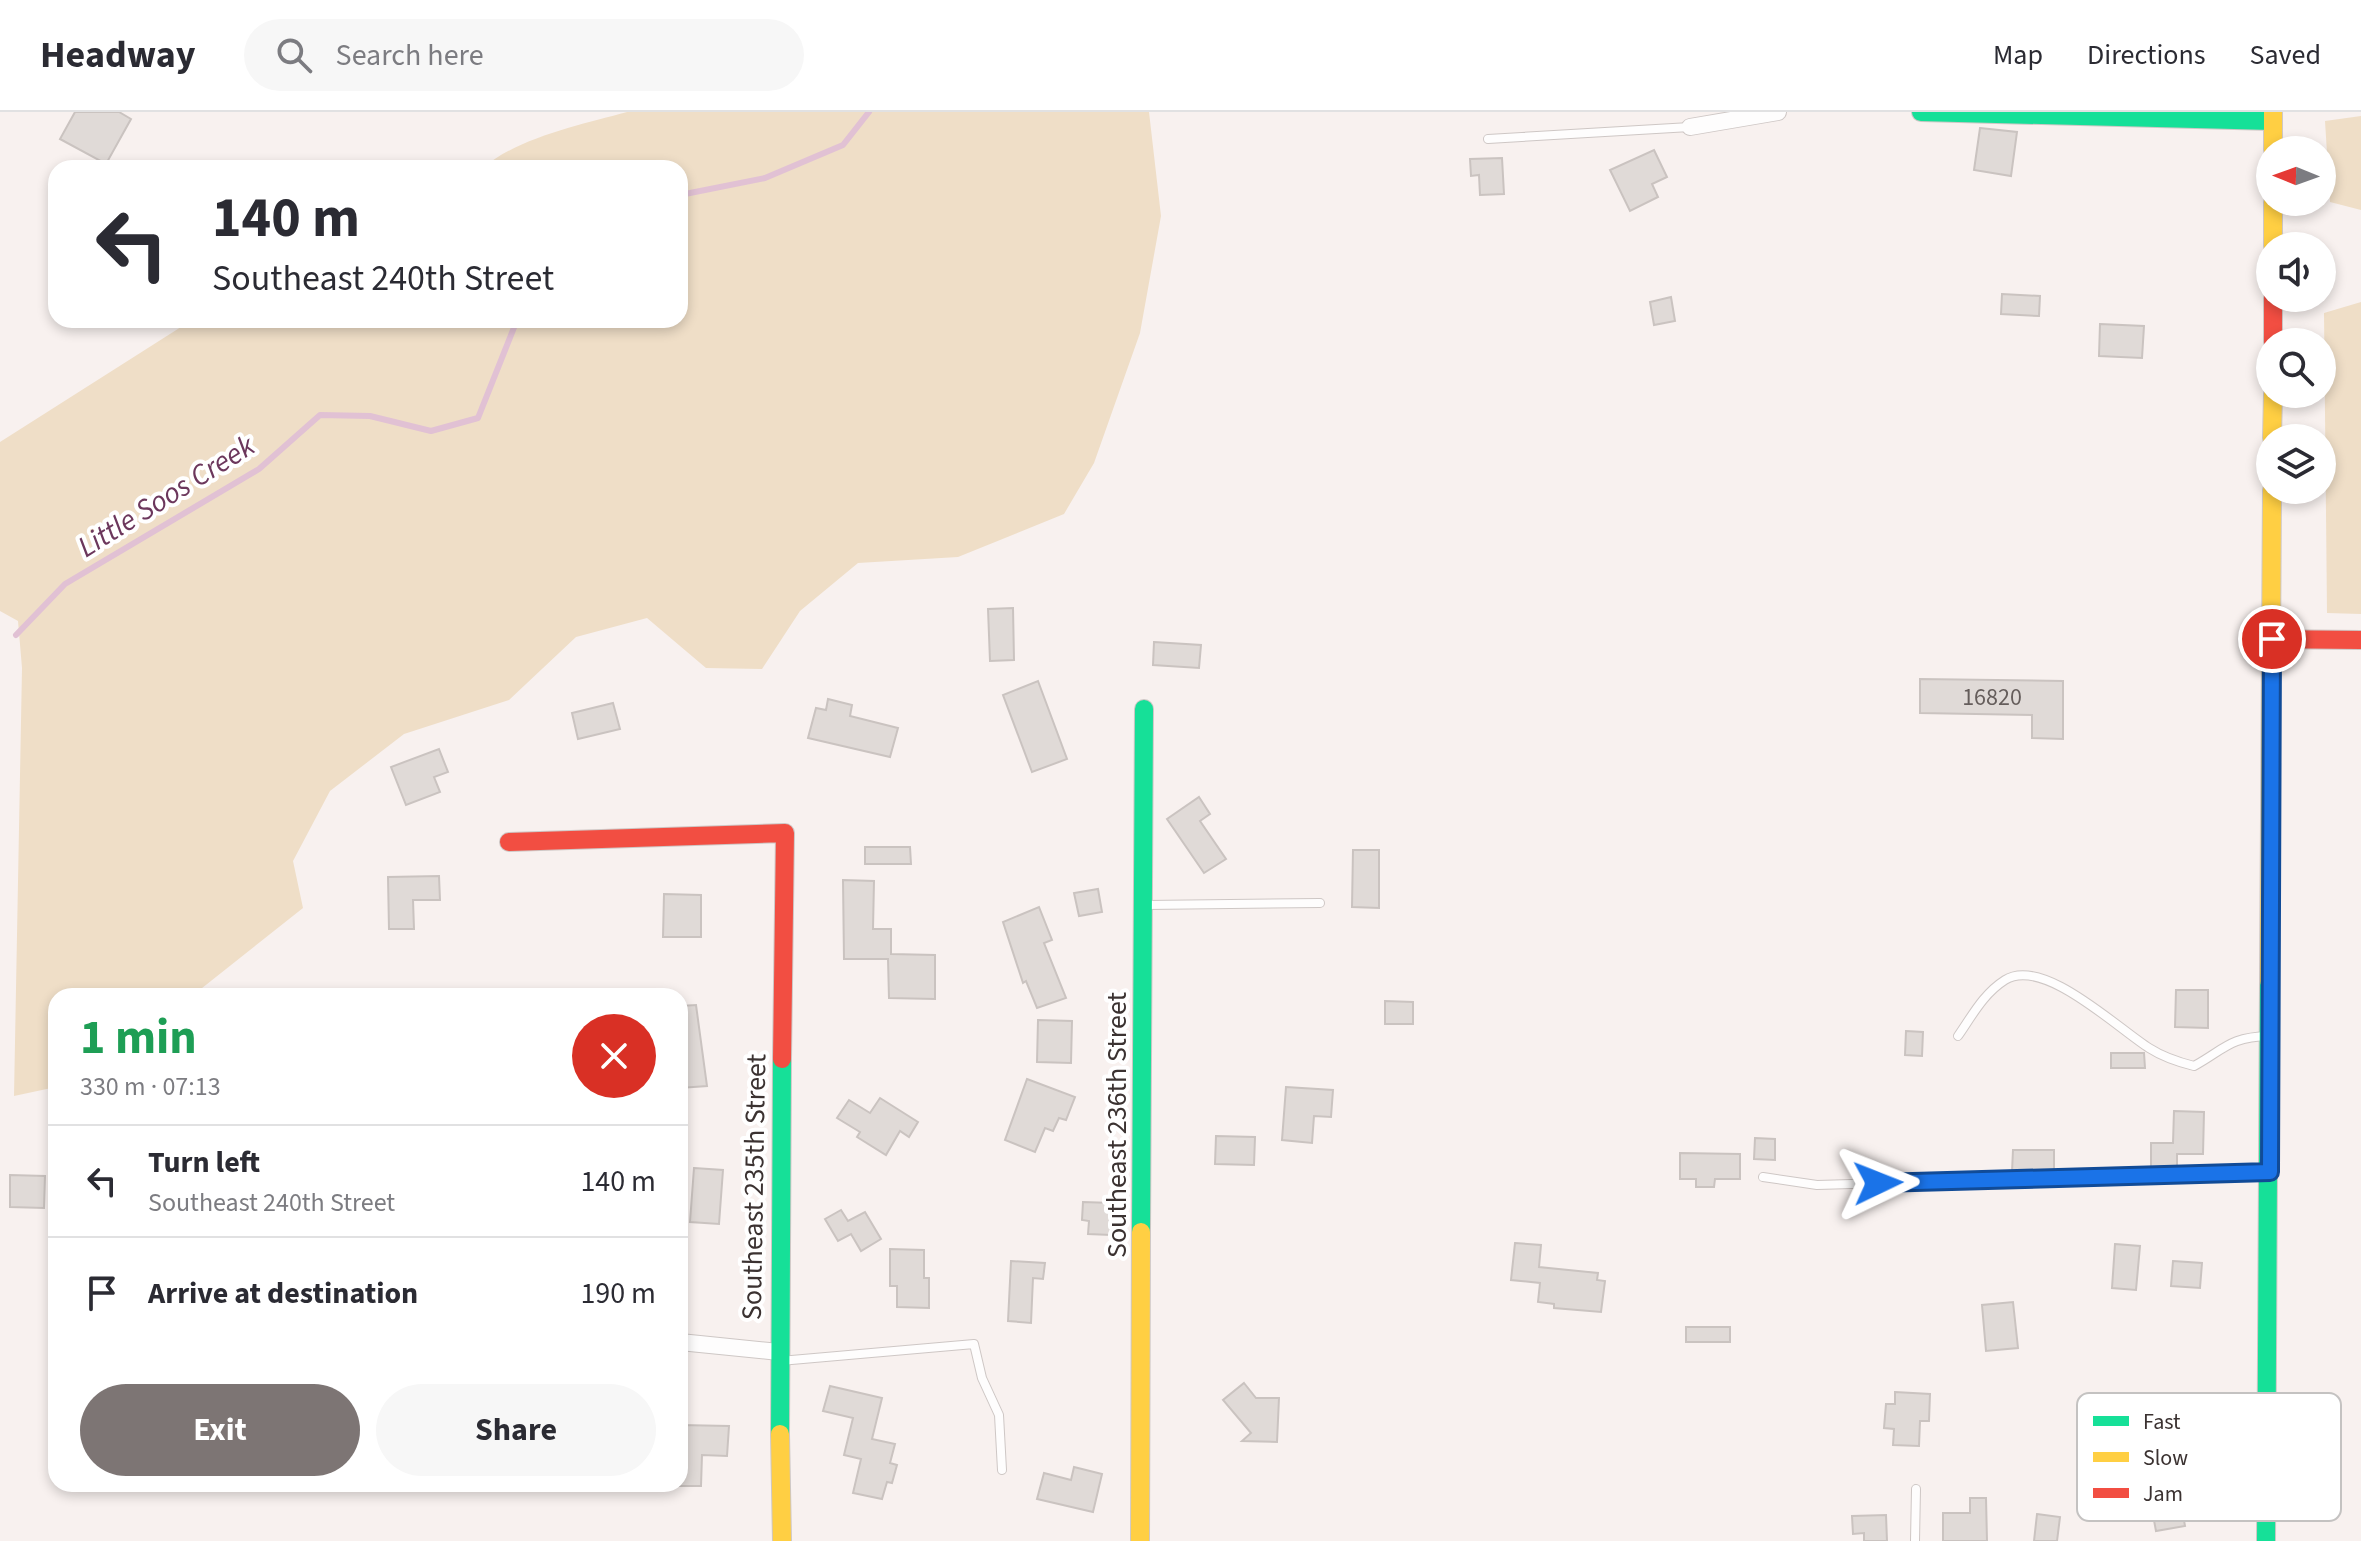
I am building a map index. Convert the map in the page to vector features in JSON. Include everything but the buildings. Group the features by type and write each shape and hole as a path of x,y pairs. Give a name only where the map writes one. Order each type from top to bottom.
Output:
{"street":[{"path":"1690,127 1778,112"},
{"path":"1921,112 2273,117"},
{"path":"2268,1393 2272,504"},
{"path":"2272,639 2361,640"},
{"name":"Southeast 236th Street","path":"1140,1541 1146,905 1144,709"},
{"name":"Southeast 235th Street","path":"509,842 785,833 779,1356 782,1541"},
{"path":"688,1343 779,1356"},
{"path":"2266,1521 2266,1541"}],"lane":[{"path":"1488,139 1690,127"},
{"path":"1146,905 1320,903"},
{"path":"1958,1036 1982,999 2008,978 2041,977 2059,984 2149,1048 2168,1059 2194,1066 2229,1041 2244,1036 2269,1036"},
{"path":"1763,1177 1817,1185 2270,1172"},
{"path":"779,1356 974,1344 982,1378 999,1415 1002,1470"},
{"path":"1915,1541 1916,1489"}],"shaded area":[{"path":"627,112 1149,112 1161,216 1140,333 1094,463 1064,514 958,557 858,563 800,611 762,669 706,668 647,618 576,637 509,700 404,734 330,791 293,861 303,908 202,988 48,988 48,1089 14,1096 22,668 18,621 0,611 0,442 179,328 688,328 688,160 493,160 532,140"},
{"path":"2361,116 2361,210 2336,204 2336,136 2326,136 2325,121"},
{"path":"2361,302 2361,614 2327,613 2326,504 2336,504 2336,424 2325,424 2325,408 2336,408 2336,328 2324,328 2324,313 2336,312"}],"waterway":[{"name":"Little Soos Creek","path":"688,193 765,178 843,145 869,112"},
{"name":"Little Soos Creek","path":"16,635 65,584 259,469 320,415 370,416 431,431 478,418 514,328"}],"traffic: fast":[{"path":"1921,112 2273,121"},
{"path":"1141,1232 1144,709"},
{"path":"2267,1393 2269,981"},
{"path":"780,1434 782,1059"},
{"path":"2266,1521 2266,1541"}],"traffic: slow":[{"path":"2273,112 2273,136"},
{"path":"2273,216 2273,232"},
{"path":"2272,424 2273,408"},
{"path":"2269,981 2272,504"},
{"path":"1140,1541 1141,1232"},
{"path":"780,1434 782,1541"}],"traffic: jam":[{"path":"2273,312 2273,328"},
{"path":"2272,639 2361,640"},
{"path":"509,842 785,833 782,1059"}],"route":[{"path":"1878,1183 2270,1172 2268,908 2272,639"}]}
